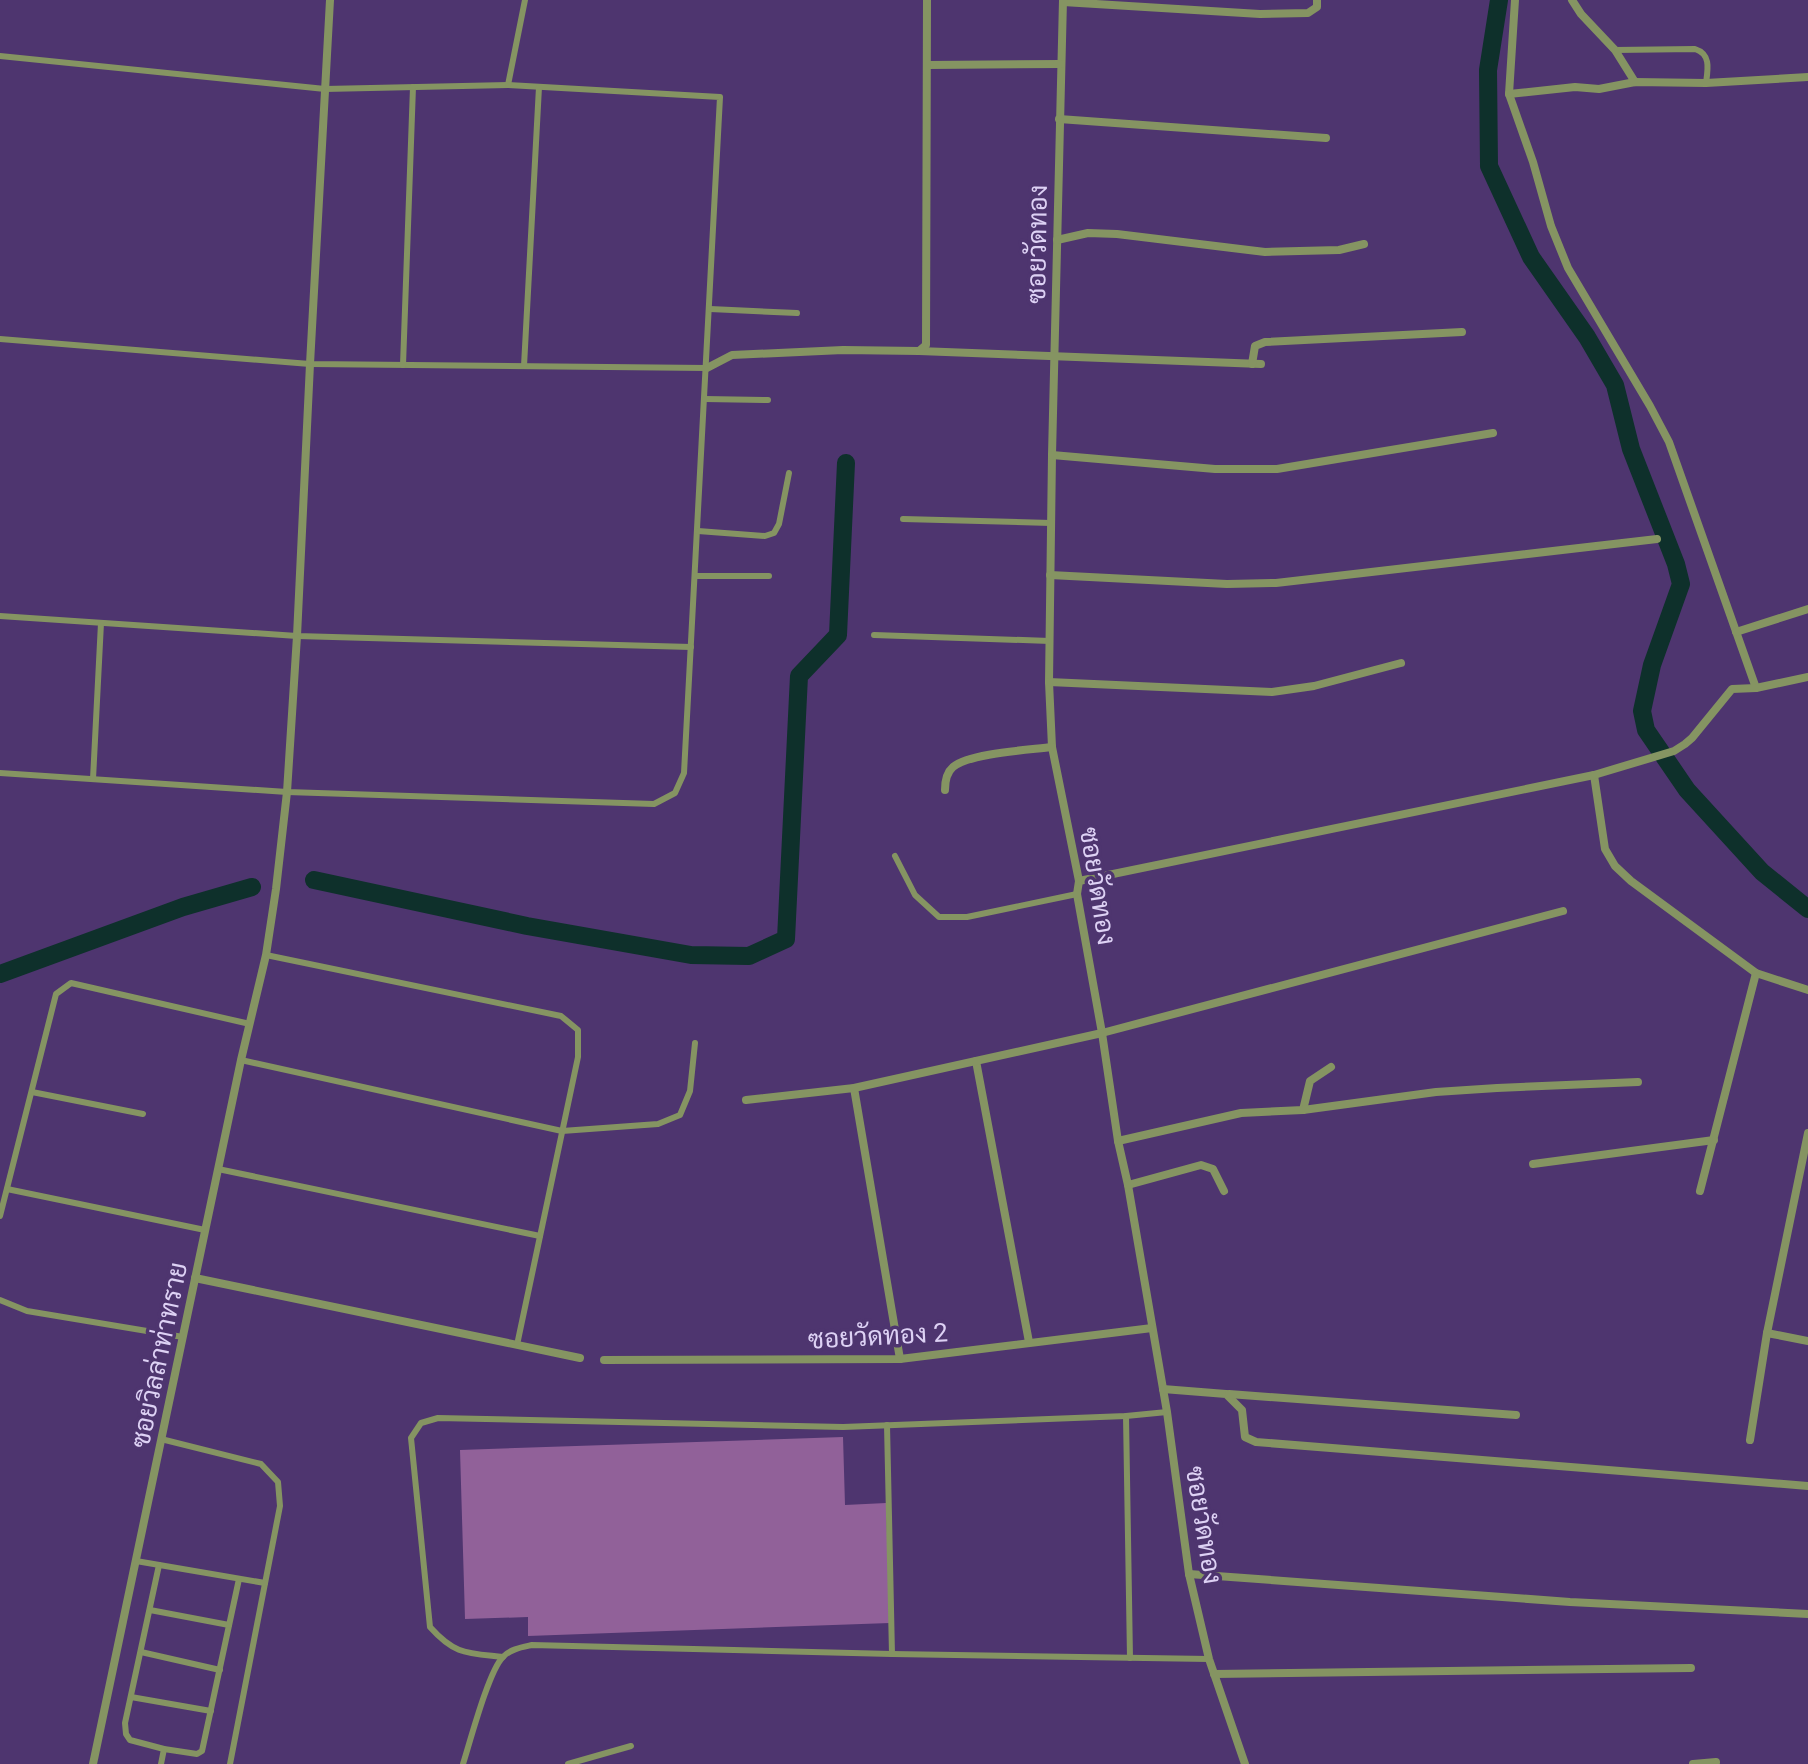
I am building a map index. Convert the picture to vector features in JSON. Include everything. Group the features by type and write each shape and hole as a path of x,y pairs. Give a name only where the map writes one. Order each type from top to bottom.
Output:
{"street":[{"name":"ซอยวิลล่าท่าทราย","path":"93,1764 241,1060 266,955 276,889 287,792 297,636 330,0"},
{"path":"919,351 926,345 927,0"},
{"path":"1063,1 1260,14 1308,13 1317,7 1317,0"},
{"path":"1515,0 1509,94 1551,226 1568,268 1669,442 1756,688"},
{"path":"1572,0 1615,50 1635,82"},
{"name":"ซอยวัดทอง","path":"1063,1 1050,575 1052,747 1079,881 1077,894 1167,1412 1189,1574 1209,1659 1245,1764"},
{"path":"928,65 1061,64"},
{"path":"1509,94 1575,87 1599,89 1635,82 1706,83 1808,77"},
{"path":"1059,119 1326,138"},
{"path":"1057,240 1088,233 1117,234 1265,252 1339,250 1364,244"},
{"path":"707,368 732,355 843,350 1256,364 1255,346 1265,342 1462,332"},
{"path":"1052,455 1215,469 1277,469 1493,433"},
{"path":"1050,575 1227,584 1276,583 1657,539"},
{"path":"1736,632 1808,609"},
{"path":"1049,682 1272,692 1314,686 1401,663"},
{"path":"1079,881 1594,775 1674,751 1692,738 1732,689 1756,688 1808,677"},
{"path":"945,790 945,779 952,768 968,759 1052,747"},
{"path":"1594,775 1605,849 1615,866 1756,973 1808,990"},
{"path":"746,1100 854,1088 1102,1033 1563,911"},
{"path":"1700,1191 1756,973"},
{"path":"976,1061 1029,1342"},
{"path":"1303,1110 1310,1081 1331,1067"},
{"path":"1118,1141 1241,1113 1303,1110 1436,1092 1638,1082"},
{"path":"854,1088 900,1359"},
{"path":"1750,1440 1767,1333 1808,1133"},
{"path":"1533,1164 1714,1140"},
{"path":"1128,1185 1201,1165 1213,1169 1224,1191"},
{"path":"195,1278 580,1358"},
{"name":"ซอยวัดทอง 2","path":"604,1360 900,1359 1152,1328"},
{"path":"1767,1333 1808,1341"},
{"path":"1163,1389 1516,1415"},
{"path":"1226,1394 1242,1410 1245,1437 1256,1442 1808,1486"},
{"path":"1189,1574 1570,1602 1808,1614"},
{"path":"1214,1674 1691,1668"},
{"path":"1693,1764 1716,1762"}],"lane":[{"path":"508,85 525,0"},
{"path":"1615,50 1702,51 1707,58 1706,83"},
{"path":"0,56 325,89 508,85 720,97 684,773 675,793 654,804 287,792 1,774"},
{"path":"403,365 413,87"},
{"path":"524,366 539,87"},
{"path":"710,309 797,313"},
{"path":"0,339 310,364 707,368"},
{"path":"705,399 768,400"},
{"path":"698,531 765,536 774,533 779,524 789,473"},
{"path":"903,519 1051,523"},
{"path":"696,576 769,576"},
{"path":"0,616 297,636 691,647"},
{"path":"93,779 101,623"},
{"path":"874,635 1050,641"},
{"path":"895,856 915,895 939,917 967,917 1077,894"},
{"path":"266,955 561,1016 578,1030 578,1057 517,1345"},
{"path":"0,1216 56,994 71,983 250,1024"},
{"path":"241,1060 562,1131 658,1124 680,1115 690,1091 695,1043"},
{"path":"32,1092 143,1114"},
{"path":"218,1169 540,1236"},
{"path":"7,1189 205,1230"},
{"path":"0,1300 27,1311 183,1337"},
{"path":"503,1657 460,1652 443,1642 430,1627 411,1438 421,1423 438,1418 827,1427 1167,1412"},
{"path":"1126,1416 1130,1658"},
{"path":"887,1425 892,1654"},
{"path":"161,1439 261,1464 278,1482 280,1506 230,1764"},
{"path":"136,1561 265,1583"},
{"path":"159,1565 125,1723 130,1740 164,1749 197,1754 202,1751 239,1579"},
{"path":"150,1610 229,1625"},
{"path":"463,1764 493,1674 503,1657 532,1645 1209,1659"},
{"path":"141,1652 220,1670"},
{"path":"131,1697 211,1711"},
{"path":"568,1764 631,1746"},
{"path":"161,1764 164,1749"}],"building":[{"path":"843,1437 845,1505 886,1503 890,1623 528,1636 528,1617 465,1619 460,1450"}],"waterway":[{"path":"1499,0 1488,70 1489,166 1531,257 1587,337 1615,385 1631,449 1681,584 1652,665 1642,711 1646,730 1687,790 1762,872 1808,909"},
{"path":"314,880 527,926 691,955 749,956 786,939 799,676 838,635 846,463"},
{"path":"0,974 183,907 252,887"}]}
